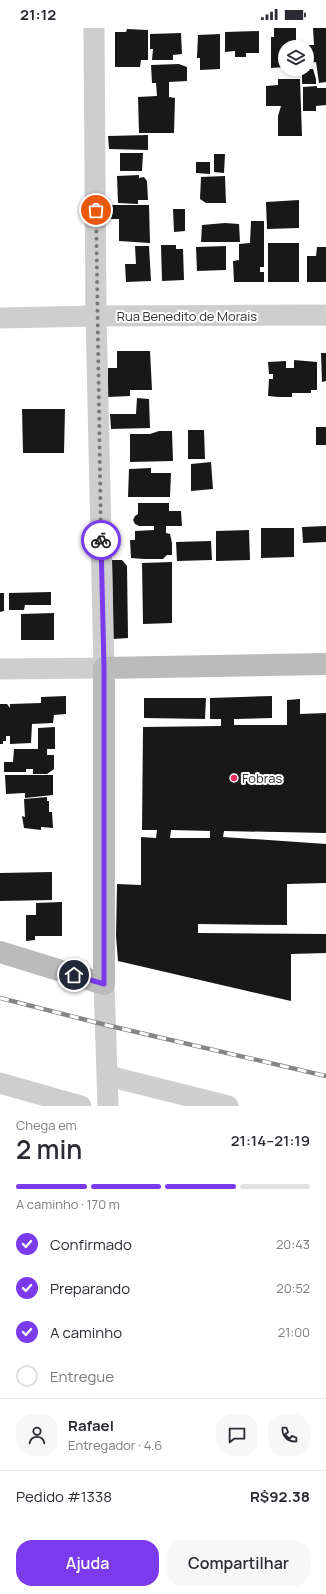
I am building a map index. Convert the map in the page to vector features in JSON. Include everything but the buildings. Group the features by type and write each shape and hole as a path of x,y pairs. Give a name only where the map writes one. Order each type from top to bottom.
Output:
{"main road":[{"path":"0,952 104,984 104,668 326,664"}],"street":[{"path":"0,669 104,668 96,316 94,28"},
{"name":"Rua Benedito de Morais","path":"0,318 326,315"},
{"path":"104,984 108,1106"},
{"path":"108,1076 228,1106"},
{"path":"0,1083 81,1106"}],"railway":[{"path":"0,998 106,1025 326,1076"}],"way so far":[{"path":"96,210 96,316 101,540"}],"place":[{"name":"Fobras","path":"234,778"}],"route":[{"path":"74,975 104,984 104,668 101,540"}]}
